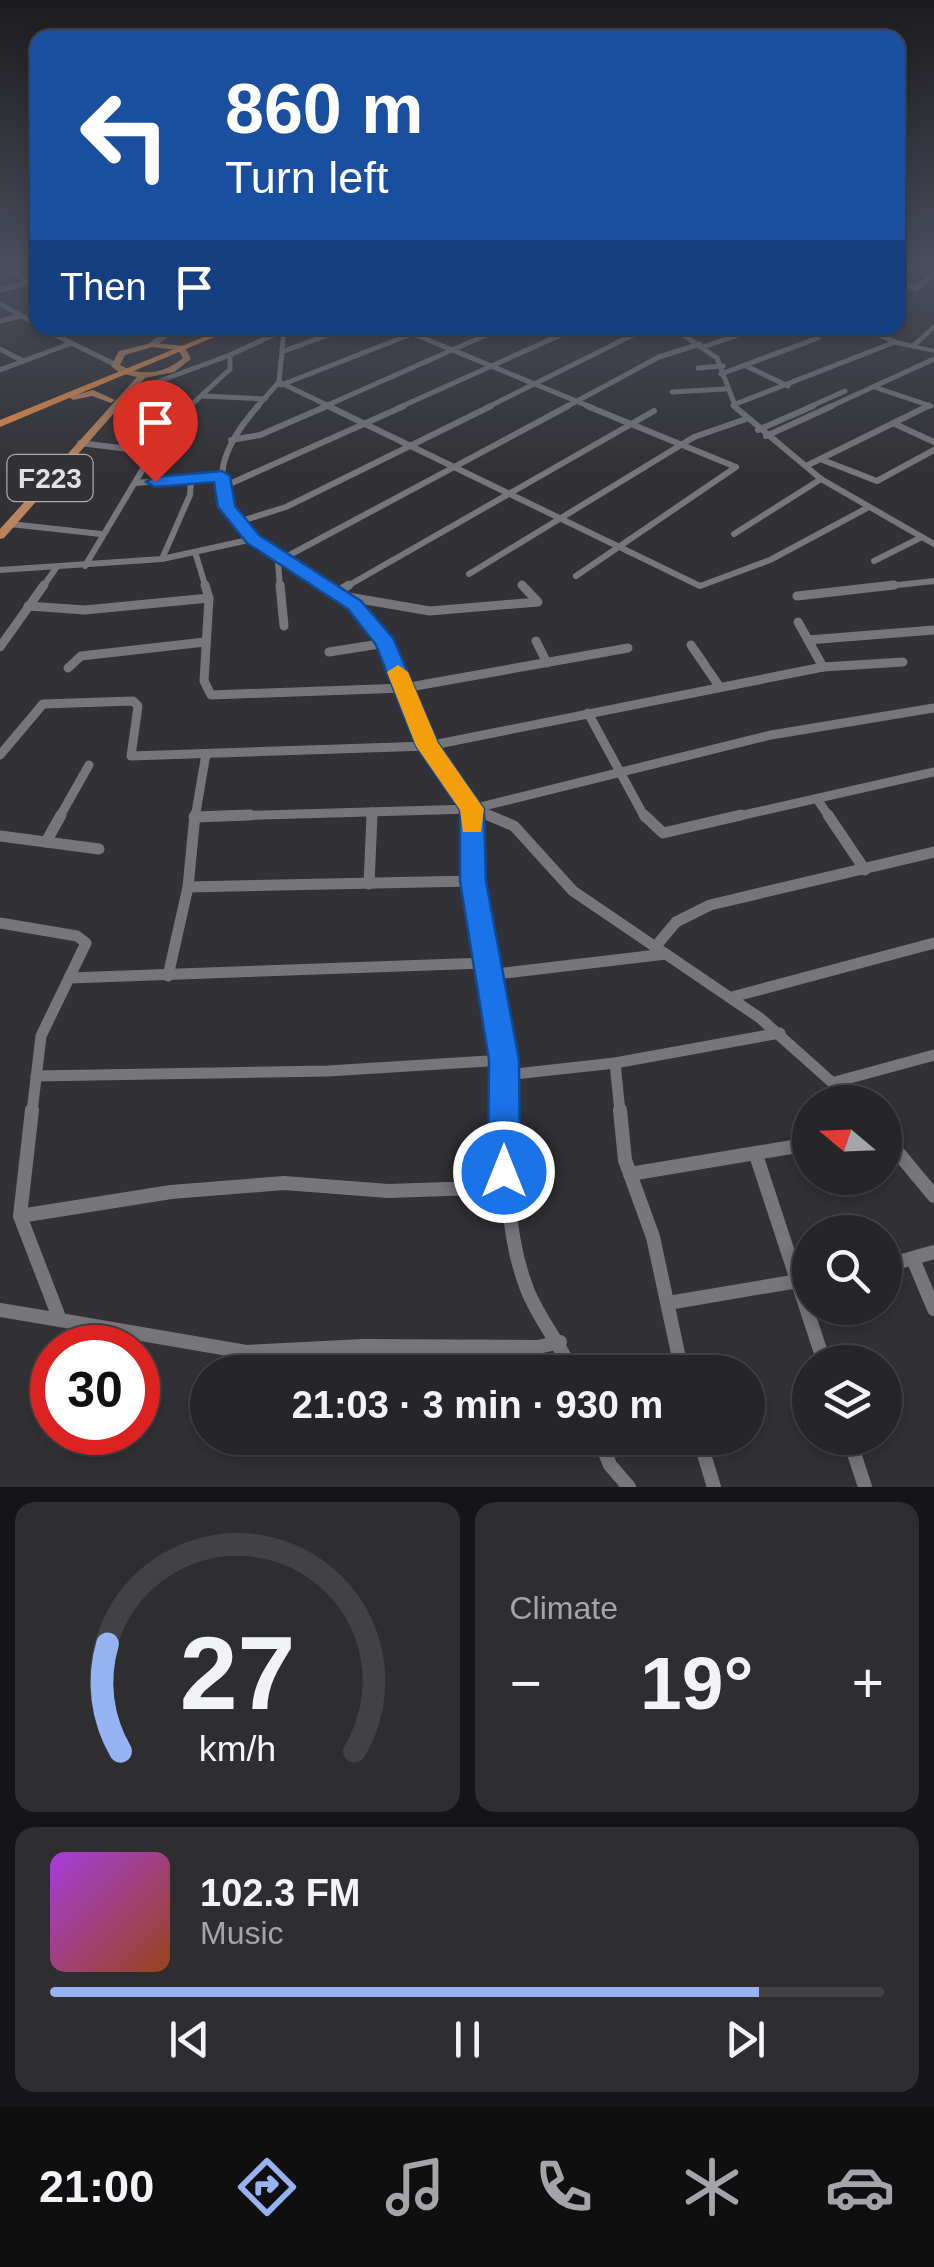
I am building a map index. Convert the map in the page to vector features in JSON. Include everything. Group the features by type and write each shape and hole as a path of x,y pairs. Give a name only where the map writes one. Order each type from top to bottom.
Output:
{"highway":[{"path":"171,345 195,335"},
{"path":"0,421 204,335"},
{"path":"0,421 214,335"},
{"path":"187,354 225,335"},
{"path":"0,421 114,365"},
{"path":"0,421 134,374"}],"main road":[{"path":"152,344 171,345 187,354 176,368 134,374 114,365 122,353 167,335"},
{"path":"171,345 176,335"},
{"path":"881,335 934,350"},
{"name":"F223","path":"0,536 5,523 96,421 127,393 134,374"},
{"name":"F223","path":"5,523 80,443 134,374"},
{"path":"73,397 101,394 111,400"}],"street":[{"path":"57,335 114,365"},
{"path":"127,393 230,356 274,335"},
{"path":"280,384 286,335"},
{"path":"284,352 328,335"},
{"path":"407,335 280,384 223,454 226,507 253,539 342,594 386,643 428,746 472,809 473,881 504,1060 506,1187 521,1276 565,1355"},
{"path":"418,335 684,443 738,470 576,576"},
{"path":"231,440 260,435 483,335"},
{"path":"135,483 223,481 364,425 560,335"},
{"path":"238,522 281,510 631,335"},
{"path":"686,335 701,345 722,370 733,405 758,430 821,479 934,544"},
{"path":"284,626 278,562 284,558 659,358 734,335"},
{"path":"912,346 924,335"},
{"path":"698,368 746,366 818,338"},
{"path":"733,405 894,342"},
{"path":"0,370 70,344"},
{"path":"0,349 23,361"},
{"path":"85,566 153,452 230,369 230,356"},
{"path":"766,436 934,360"},
{"path":"746,366 788,386"},
{"path":"921,367 934,370"},
{"path":"280,384 700,586 770,560 868,508"},
{"path":"877,388 932,406"},
{"path":"672,392 725,389"},
{"path":"758,430 844,392"},
{"path":"203,396 266,399"},
{"path":"806,466 932,406"},
{"path":"342,594 654,411"},
{"path":"469,574 684,443 746,419"},
{"path":"893,423 934,442"},
{"path":"80,443 153,452"},
{"path":"820,459 877,481 934,450"},
{"path":"734,534 821,479"},
{"path":"162,559 190,495 192,480"},
{"path":"5,523 101,534"},
{"path":"874,561 922,538"},
{"path":"0,570 162,559 253,539"},
{"path":"195,552 209,598 204,681 211,695 404,688 628,648"},
{"path":"0,647 56,568"},
{"path":"798,596 934,581"},
{"path":"342,594 430,611 538,602 522,586"},
{"path":"28,606 85,610 209,598"},
{"path":"798,622 822,668"},
{"path":"808,640 934,630"},
{"path":"68,668 81,656 205,642"},
{"path":"536,642 547,664"},
{"path":"329,652 386,643"},
{"path":"691,644 719,686"},
{"path":"2,750 37,706 126,701 138,706 131,756 428,746 719,686 822,668 903,662"},
{"path":"472,809 482,802 772,735 934,708"},
{"path":"588,713 647,821 663,834 934,772"},
{"path":"168,976 188,886 194,817 206,754"},
{"path":"46,842 89,765"},
{"path":"817,799 865,870"},
{"path":"194,817 472,809 514,826 573,892 732,997 780,1033 838,1085"},
{"path":"369,884 372,812"},
{"path":"0,836 99,849"},
{"path":"661,950 676,922 710,905 934,852"},
{"path":"188,886 473,881"},
{"path":"0,923 86,943 41,1036 20,1216 60,1320"},
{"path":"732,997 934,943"},
{"path":"69,978 486,969 661,950"},
{"path":"505,1074 616,1063 780,1033"},
{"path":"835,1082 934,1055"},
{"path":"36,1076 358,1074 504,1060"},
{"path":"616,1063 622,1146 653,1237 679,1355"},
{"path":"630,1174 792,1148"},
{"path":"902,1154 928,1180 934,1196"},
{"path":"756,1156 792,1249"},
{"path":"20,1216 171,1192 284,1183 388,1191 506,1187"},
{"path":"902,1262 934,1252"},
{"path":"913,1259 934,1309"},
{"path":"668,1303 792,1282"},
{"path":"0,1310 246,1352 364,1346 538,1347 560,1342"},
{"path":"606,1455 629,1487"},
{"path":"704,1455 714,1487"},
{"path":"855,1455 865,1487"}],"slow traffic":[{"path":"398,672 428,746 472,809 472,825"}],"route":[{"path":"155,482 222,476 226,507 253,539 339,591 354,605 386,643 428,746 472,809 473,881 504,1060 504,1172"}]}
